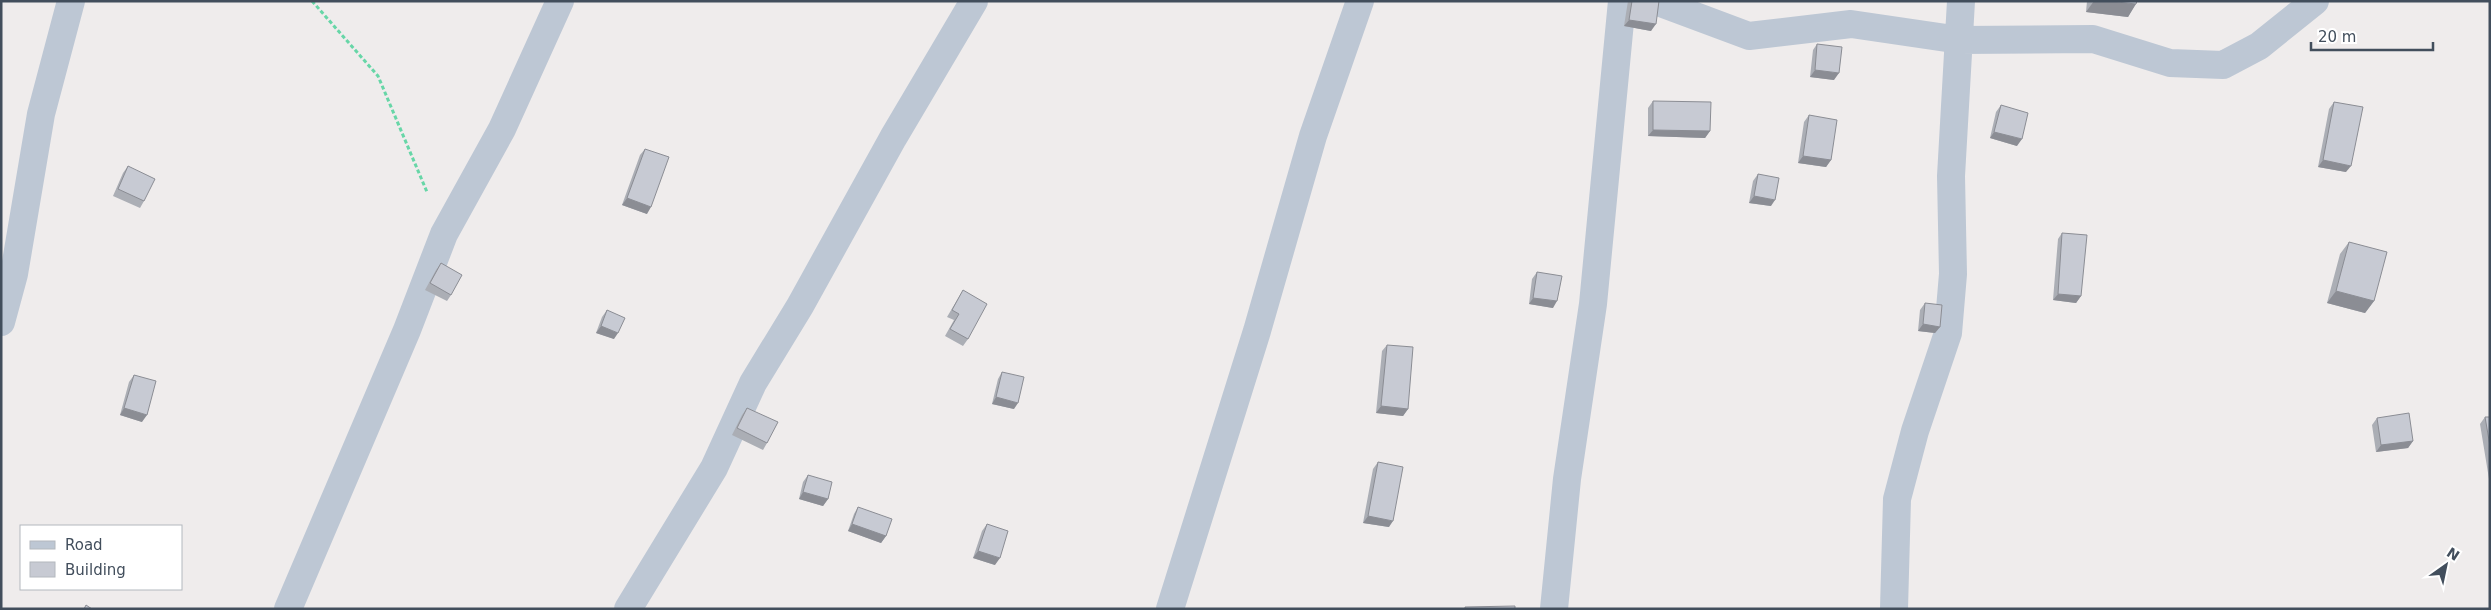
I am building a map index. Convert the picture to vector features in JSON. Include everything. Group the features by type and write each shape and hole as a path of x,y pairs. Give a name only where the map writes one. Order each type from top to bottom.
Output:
{"street":[{"path":"1,322 14,274 16,250 41,114 71,1"},
{"path":"288,609 407,330 444,234 502,129 560,1"},
{"path":"628,609 714,468 753,383 800,306 893,138 934,74 974,1"},
{"path":"1170,609 1257,331 1313,136 1360,1"},
{"path":"1554,609 1567,479 1593,304 1622,1"},
{"path":"1655,1 1749,36 1851,24 1960,40 2093,40 2170,63 2223,65 2259,46 2315,1"},
{"path":"1894,609 1897,499 1915,432 1948,334 1953,274 1951,176 1961,1"}],"path":[{"path":"312,1 378,76 444,234"}],"building":[{"path":"1632,1 1659,1 1656,24 1629,20"},
{"path":"2107,1 2137,1 2136,4"},
{"path":"1817,44 1842,47 1839,73 1815,70"},
{"path":"1653,101 1711,102 1710,131 1653,130"},
{"path":"2334,102 2363,107 2351,166 2323,160"},
{"path":"2001,105 2028,113 2022,139 1994,132"},
{"path":"1809,115 1837,120 1831,160 1803,156"},
{"path":"645,149 669,157 651,207 627,198"},
{"path":"128,166 155,179 144,201 118,189"},
{"path":"1758,174 1779,178 1775,200 1754,196"},
{"path":"2062,233 2087,235 2081,296 2058,294"},
{"path":"2349,242 2387,252 2374,301 2336,291"},
{"path":"441,263 462,275 451,295 430,283"},
{"path":"1537,272 1562,276 1557,301 1533,298"},
{"path":"963,290 987,304 968,339 950,329 959,314 952,310"},
{"path":"1925,303 1942,305 1940,327 1923,324"},
{"path":"607,310 625,318 618,333 601,326"},
{"path":"1387,345 1413,347 1408,409 1381,406"},
{"path":"1002,372 1024,377 1018,403 996,397"},
{"path":"134,375 156,381 147,415 124,408"},
{"path":"747,408 778,422 767,443 737,428"},
{"path":"2409,413 2413,441 2381,445 2377,418"},
{"path":"2485,417 2490,417 2490,446"},
{"path":"1378,462 1403,467 1393,521 1368,516"},
{"path":"808,475 832,482 828,499 803,492"},
{"path":"858,507 892,519 886,536 852,524"},
{"path":"987,524 1008,531 1000,558 978,551"},
{"path":"86,605 92,609 84,609"},
{"path":"1515,606 1515,609 1465,609 1465,607"}]}
